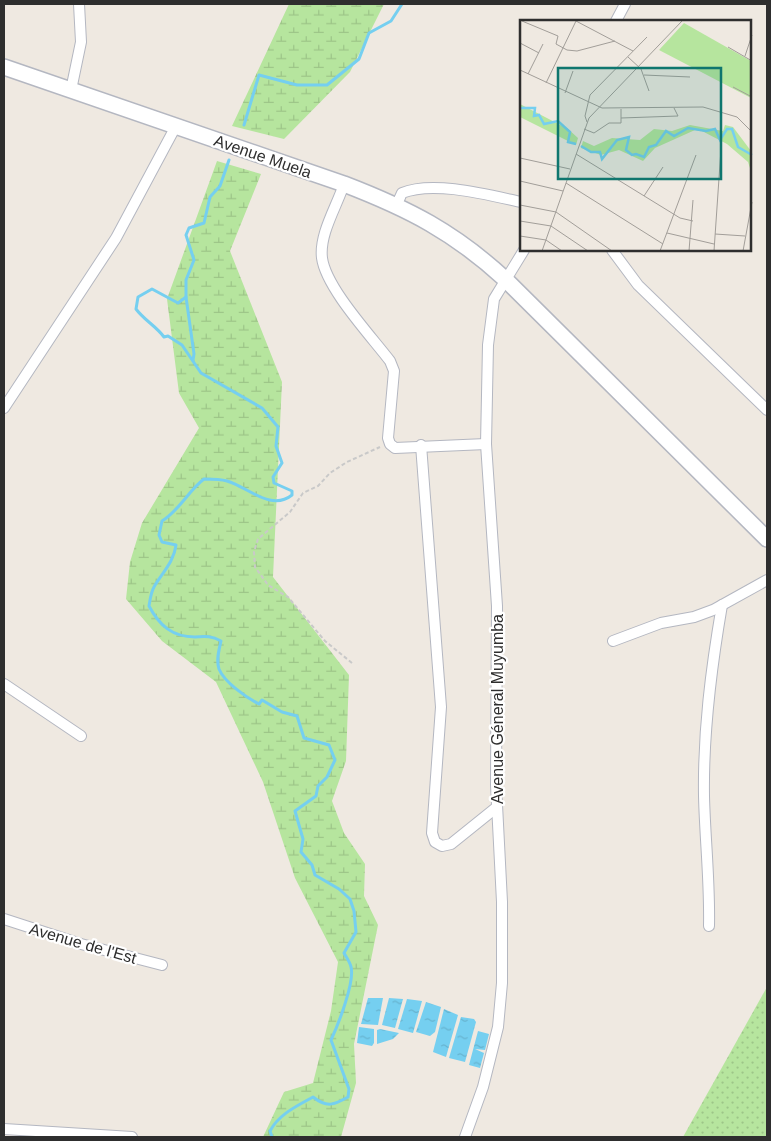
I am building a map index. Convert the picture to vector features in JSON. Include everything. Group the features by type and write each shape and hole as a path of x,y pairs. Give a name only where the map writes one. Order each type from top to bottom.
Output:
{"street":[{"path":"71,90 81,42 79,4"},
{"path":"617,20 625,4"},
{"name":"Avenue Muela","path":"4,67 397,204 454,237 479,255 506,280 767,539"},
{"path":"4,408 116,238 176,126"},
{"path":"344,184 324,239 322,257 329,280 390,361 394,372 388,438 390,444 395,448 421,445 486,444"},
{"path":"397,204 402,193 411,190 438,189 490,195 520,202"},
{"name":"Avenue Géneral Muyumba","path":"465,1137 482,1086 500,1015 502,902 497,806 497,606 486,444 488,345 492,307 523,251"},
{"path":"613,251 638,285 767,410"},
{"path":"421,445 440,707 432,833 435,842 442,846 451,844 497,806"},
{"path":"613,641 661,623 694,617 722,605 767,580"},
{"path":"710,926 710,884 704,796 705,724 711,666 722,605"},
{"path":"4,684 81,736"},
{"name":"Avenue de l'Est","path":"4,919 81,944 162,965"},
{"path":"4,1129 132,1137"}],"path":[{"path":"352,663 337,653 321,638 288,597 268,586 255,567 254,552 258,539 290,512 303,493 318,486 330,472 347,462 390,444"}],"green space":[{"path":"289,4 384,4 350,72 284,139 232,126"},
{"path":"217,161 261,174 230,251 282,382 273,577 349,675 346,761 332,801 344,833 365,864 364,896 378,925 354,1044 356,1083 341,1137 263,1137 284,1092 313,1083 331,1011 338,962 295,878 263,782 216,682 162,641 126,599 130,562 142,523 199,428 179,393 167,299"},
{"path":"767,987 767,1137 683,1137"}],"water":[{"path":"368,998 383,998 378,1025 361,1024"},
{"path":"389,998 403,999 395,1028 382,1025"},
{"path":"407,999 422,1001 413,1033 398,1029"},
{"path":"426,1002 441,1007 435,1032 430,1036 416,1032"},
{"path":"444,1009 458,1015 446,1057 433,1052"},
{"path":"461,1017 474,1019 476,1022 465,1062 449,1058"},
{"path":"359,1027 374,1029 374,1043 372,1046 357,1043"},
{"path":"377,1030 399,1033 393,1039 377,1044"},
{"path":"478,1031 489,1034 485,1050 475,1049 484,1053 480,1068 469,1065"}],"waterway":[{"path":"244,125 259,75 297,85 327,85 359,59 369,33 391,21 402,4"},
{"path":"229,160 220,186 210,197 204,223 189,228 186,235 194,260 186,280 186,297 178,303 152,289 138,297 136,309 164,337 168,336 182,345 201,373 262,408 278,427 276,446 282,463 273,477 274,483 292,491 292,495 284,500 268,500 227,481 204,479 162,521 159,535 162,542 176,545 170,562 153,589 149,606 157,619 173,632 187,636 212,637 221,641 218,666 226,679 242,694 259,704 262,700 282,712 297,716 304,738 329,745 335,760 327,777 318,786 316,796 295,811 303,839 301,852 312,865 315,875 339,889 350,899 354,911 356,932 344,953 351,967 351,983 331,1040 349,1089 348,1097 331,1104 322,1103 313,1097 278,1120 270,1131 272,1137"},
{"path":"186,297 194,354 193,360"}]}
